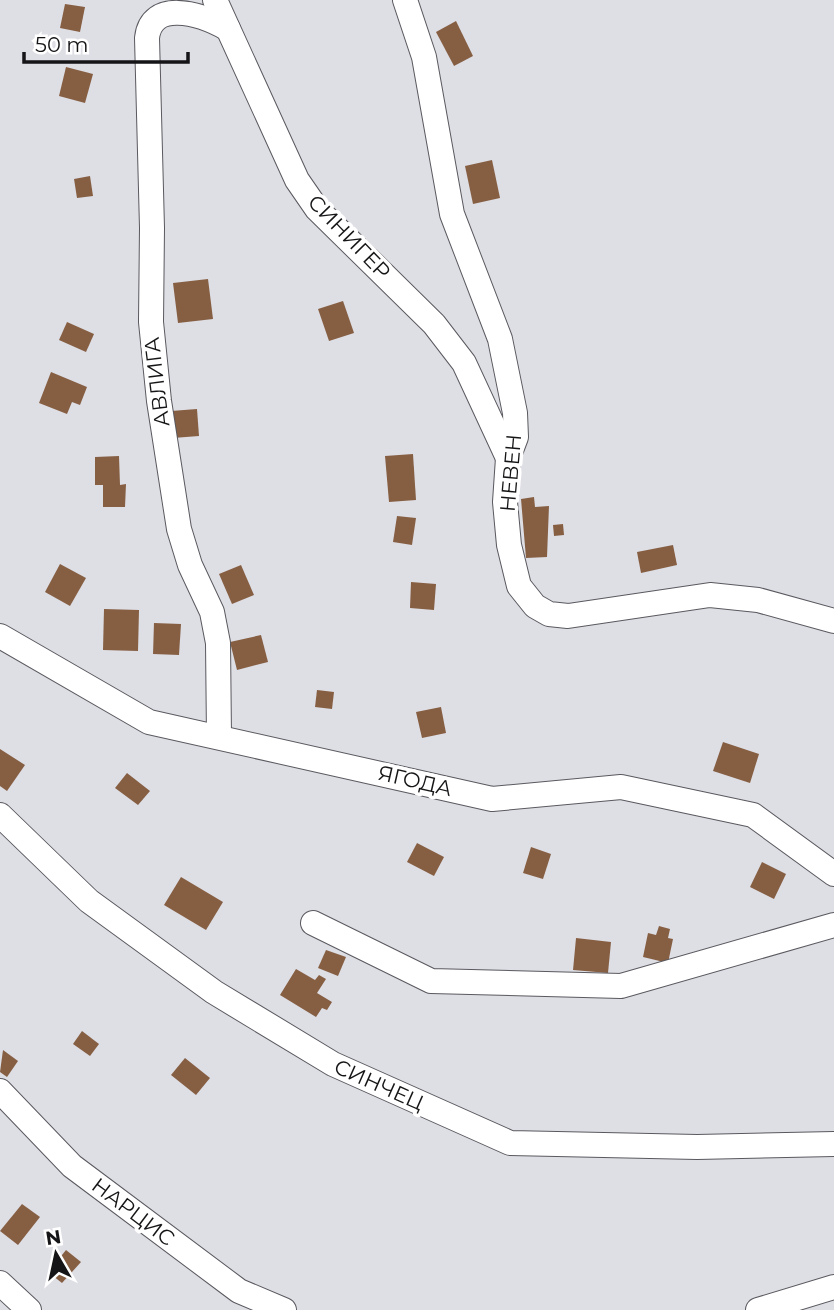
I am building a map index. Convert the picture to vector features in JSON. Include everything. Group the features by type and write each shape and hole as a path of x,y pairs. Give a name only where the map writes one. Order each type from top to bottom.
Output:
{"street":[{"name":"СИНИГЕР","path":"215,0 297,180 317,209 434,324 464,363 508,458"},
{"name":"НЕВЕН","path":"405,0 424,57 452,214 500,339 515,413 516,437 508,458 506,513 509,545 519,586 536,606 548,614 568,616 710,595 758,600 834,621"},
{"name":"АВЛИГА","path":"219,737 218,643 212,612 190,565 171,490 150,322 148,19 155,9 172,4 190,7 229,29"},
{"name":"ЯГОДА","path":"0,636 149,722 492,799 621,788 753,815 834,874"},
{"name":"СИНЧЕЦ","path":"0,815 89,901 214,992 332,1065 510,1143 697,1147 834,1144"},
{"path":"313,923 431,981 621,986 834,925"},
{"name":"НАРЦИС","path":"0,1091 72,1166 239,1291 284,1310"},
{"path":"0,1283 29,1310"},
{"path":"758,1310 834,1287"}],"building":[{"path":"65,4 85,7 80,32 60,28"},
{"path":"456,21 473,56 454,66 436,32"},
{"path":"66,67 93,74 85,103 59,96"},
{"path":"492,160 500,198 473,204 465,166"},
{"path":"90,176 93,196 77,198 74,179"},
{"path":"208,279 213,319 178,323 173,283"},
{"path":"343,301 354,333 329,341 318,309"},
{"path":"67,322 94,334 86,352 59,340"},
{"path":"51,372 87,387 80,405 72,402 67,414 39,403"},
{"path":"197,409 199,436 173,438 171,411"},
{"path":"413,454 416,500 389,502 385,456"},
{"path":"119,456 120,485 126,484 125,507 103,507 103,485 95,485 95,457"},
{"path":"534,497 535,507 549,506 547,557 526,558 521,499"},
{"path":"397,516 416,518 412,545 393,542"},
{"path":"563,524 564,535 554,536 553,525"},
{"path":"673,545 677,565 641,573 637,552"},
{"path":"60,564 86,578 70,606 45,592"},
{"path":"241,565 254,595 232,604 219,574"},
{"path":"411,582 436,584 434,610 410,608"},
{"path":"104,609 139,610 138,651 103,650"},
{"path":"154,623 181,624 179,655 153,654"},
{"path":"261,635 268,662 237,670 230,642"},
{"path":"317,690 334,692 332,709 315,707"},
{"path":"441,707 446,733 422,738 416,712"},
{"path":"723,742 759,754 750,783 713,771"},
{"path":"0,749 25,765 7,791 0,786"},
{"path":"127,773 150,791 138,805 115,788"},
{"path":"417,843 444,857 434,876 407,862"},
{"path":"531,847 551,854 543,879 523,873"},
{"path":"762,862 786,874 774,899 750,887"},
{"path":"181,877 223,902 206,930 164,905"},
{"path":"659,926 670,929 668,938 673,939 668,963 643,957 648,933 656,935"},
{"path":"576,938 611,942 608,973 573,970"},
{"path":"326,950 346,957 338,976 318,968"},
{"path":"296,969 315,980 319,975 326,979 317,993 332,1002 327,1010 322,1008 316,1017 280,995"},
{"path":"82,1031 99,1044 90,1056 73,1044"},
{"path":"3,1050 18,1061 7,1077 0,1072"},
{"path":"185,1058 210,1078 196,1095 171,1075"},
{"path":"22,1204 40,1217 18,1245 0,1231"},
{"path":"66,1250 81,1262 62,1283 48,1272"}]}
